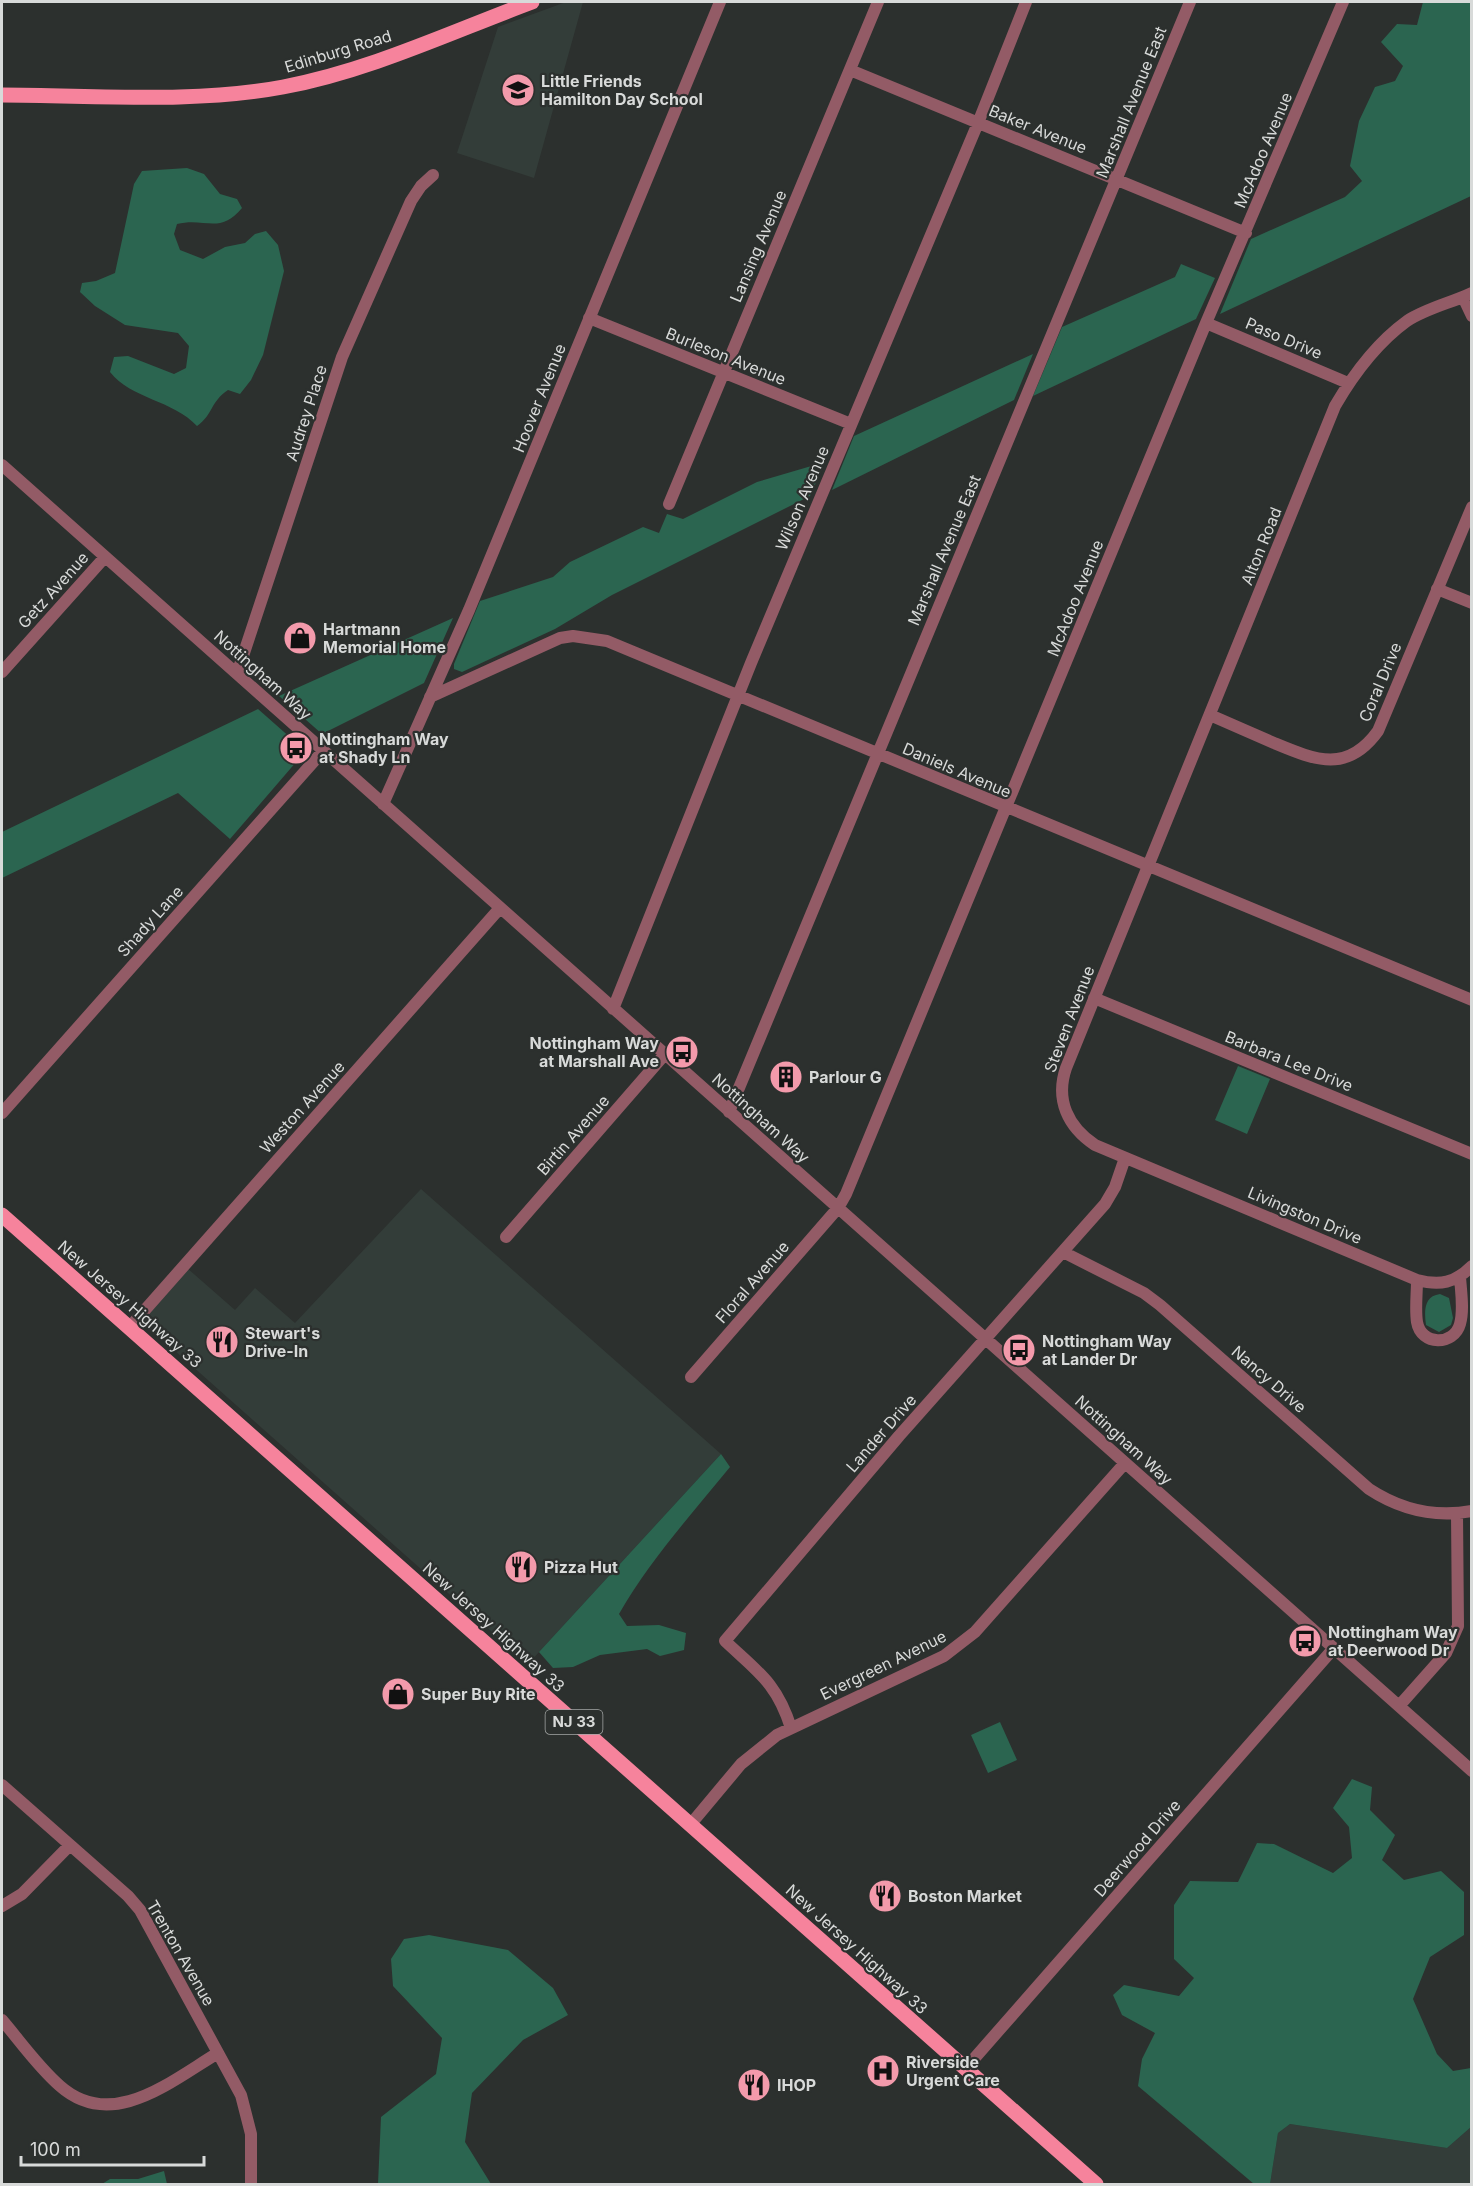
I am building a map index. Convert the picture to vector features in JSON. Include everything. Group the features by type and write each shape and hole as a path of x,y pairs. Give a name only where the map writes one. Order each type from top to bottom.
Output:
{"main road":[{"name":"Edinburg Road","path":"2,94 213,96 284,87 355,68 532,2"},
{"name":"New Jersey Highway 33","path":"2,1215 1096,2184"}],"street":[{"name":"Hoover Avenue","path":"383,804 469,610 720,2"},
{"name":"Lansing Avenue","path":"669,504 878,2"},
{"name":"Wilson Avenue","path":"613,1009 738,697 850,424 978,123 1026,2"},
{"name":"Marshall Avenue East","path":"729,1112 1190,2"},
{"name":"McAdoo Avenue","path":"838,1208 1007,809 1206,323 1343,2"},
{"name":"Baker Avenue","path":"850,70 1246,233"},
{"name":"Audrey Place","path":"237,674 342,357 411,201 421,186 433,175"},
{"path":"1467,295 1472,316"},
{"name":"Alton Road","path":"1147,867 1335,406 1348,383 1383,342 1408,321 1467,295"},
{"name":"Burleson Avenue","path":"590,318 850,424"},
{"name":"Paso Drive","path":"1206,323 1348,383"},
{"name":"Nottingham Way","path":"2,465 1472,1771"},
{"name":"Coral Drive","path":"1210,715 1314,759 1332,760 1360,751 1378,731 1472,507"},
{"name":"Getz Avenue","path":"2,672 105,557"},
{"path":"1437,589 1472,603"},
{"name":"Daniels Avenue","path":"430,697 560,638 573,636 607,641 1007,809 1472,1000"},
{"name":"Shady Lane","path":"2,1113 323,751"},
{"name":"Steven Avenue","path":"1125,1158 1082,1136 1067,1115 1062,1102 1062,1078 1147,867"},
{"name":"Weston Avenue","path":"129,1328 500,908"},
{"name":"Barbara Lee Drive","path":"1094,998 1472,1154"},
{"name":"Birtin Avenue","path":"506,1238 665,1054"},
{"name":"Lander Drive","path":"791,1728 781,1698 774,1688 725,1641 899,1436 1105,1204 1125,1158"},
{"name":"Livingston Drive","path":"1125,1158 1417,1280 1439,1283 1460,1277"},
{"name":"Floral Avenue","path":"691,1377 838,1208"},
{"name":"Nancy Drive","path":"1064,1252 1144,1293 1160,1305 1383,1499 1411,1510 1439,1514 1472,1511"},
{"path":"1417,1280 1417,1323 1421,1332 1435,1341 1442,1341 1449,1339 1460,1326 1460,1277 1472,1266"},
{"name":"Evergreen Avenue","path":"690,1825 741,1764 757,1749 791,1728 944,1656 961,1644 975,1632 1125,1463"},
{"path":"1399,1706 1446,1653 1458,1626 1457,1514"},
{"name":"Deerwood Drive","path":"965,2069 1334,1648"},
{"name":"Trenton Avenue","path":"2,1785 128,1896 140,1910 241,2095 251,2134 251,2184"},
{"path":"2,1906 22,1894 70,1845"},
{"path":"2,2019 59,2085 71,2094 98,2104 111,2105 139,2100 218,2053"}],"shaded area":[{"name":"Little Friends Hamilton Day School","path":"566,2 583,2 534,178 457,153 498,27"},
{"path":"421,1189 721,1454 528,1664 147,1326 144,1319 187,1268 235,1310 255,1288 295,1323"},
{"path":"1290,2124 1447,2148 1471,2127 1471,2184 1270,2184 1278,2133"}],"green space":[{"path":"1423,2 1471,2 1471,196 1220,314 1251,239 1345,197 1362,181 1350,166 1359,121 1375,87 1395,81 1403,66 1381,42 1397,24 1417,25"},
{"path":"187,168 204,174 220,194 237,199 242,208 234,216 219,223 177,224 174,234 180,250 203,259 225,247 245,243 255,234 266,231 278,245 284,271 263,355 251,380 240,394 228,390 222,395 197,426 176,410 129,388 110,372 114,357 128,356 174,374 186,368 189,346 178,333 125,325 95,306 80,292 82,283 96,281 115,273 134,184 142,171"},
{"path":"1181,264 1215,278 1196,319 1033,396 1062,327 1175,277"},
{"path":"1033,354 1014,400 832,490 854,436"},
{"path":"825,462 810,496 612,595 555,629 462,672 454,669 480,601 553,577 570,562 643,527 659,533 667,514 683,519 757,482"},
{"path":"453,618 424,683 322,734 279,696"},
{"path":"258,709 301,747 303,754 230,839 178,793 2,878 2,832"},
{"path":"1238,1066 1270,1079 1247,1134 1215,1120"},
{"path":"1440,1294 1449,1298 1453,1318 1451,1325 1439,1332 1426,1325 1425,1315 1428,1301"},
{"path":"721,1454 730,1467 657,1556 619,1614 627,1626 659,1625 686,1633 684,1650 660,1656 647,1649 600,1655 573,1667 553,1668 539,1652"},
{"path":"1000,1722 1017,1760 988,1773 971,1735"},
{"path":"1352,1779 1372,1787 1370,1810 1395,1835 1382,1860 1404,1880 1441,1871 1464,1892 1464,1935 1430,1957 1413,1999 1437,2054 1453,2071 1471,2068 1471,2127 1447,2148 1290,2124 1278,2133 1270,2184 1254,2184 1138,2086 1142,2059 1155,2033 1122,2015 1113,1995 1124,1985 1179,1996 1194,1978 1174,1959 1174,1905 1190,1881 1238,1882 1257,1843 1274,1844 1333,1873 1352,1858 1349,1827 1333,1808"},
{"path":"429,1935 508,1950 553,1988 568,2015 523,2040 472,2093 465,2142 491,2184 378,2184 381,2117 436,2074 442,2038 393,1986 391,1959 404,1939"},
{"path":"164,2171 167,2184 102,2184 110,2179 138,2179"}],"place":[{"name":"Little Friends Hamilton Day School","path":"518,90"},
{"name":"Hartmann Memorial Home","path":"300,638"},
{"name":"Nottingham Way at Shady Ln","path":"296,748"},
{"name":"Nottingham Way at Marshall Ave","path":"682,1052"},
{"name":"Parlour G","path":"786,1077"},
{"name":"Stewart's Drive-In","path":"222,1342"},
{"name":"Nottingham Way at Lander Dr","path":"1019,1350"},
{"name":"Pizza Hut","path":"521,1567"},
{"name":"Nottingham Way at Deerwood Dr","path":"1305,1641"},
{"name":"Super Buy Rite","path":"398,1694"},
{"name":"Boston Market","path":"885,1896"},
{"name":"Riverside Urgent Care","path":"883,2071"},
{"name":"IHOP","path":"754,2085"}]}
